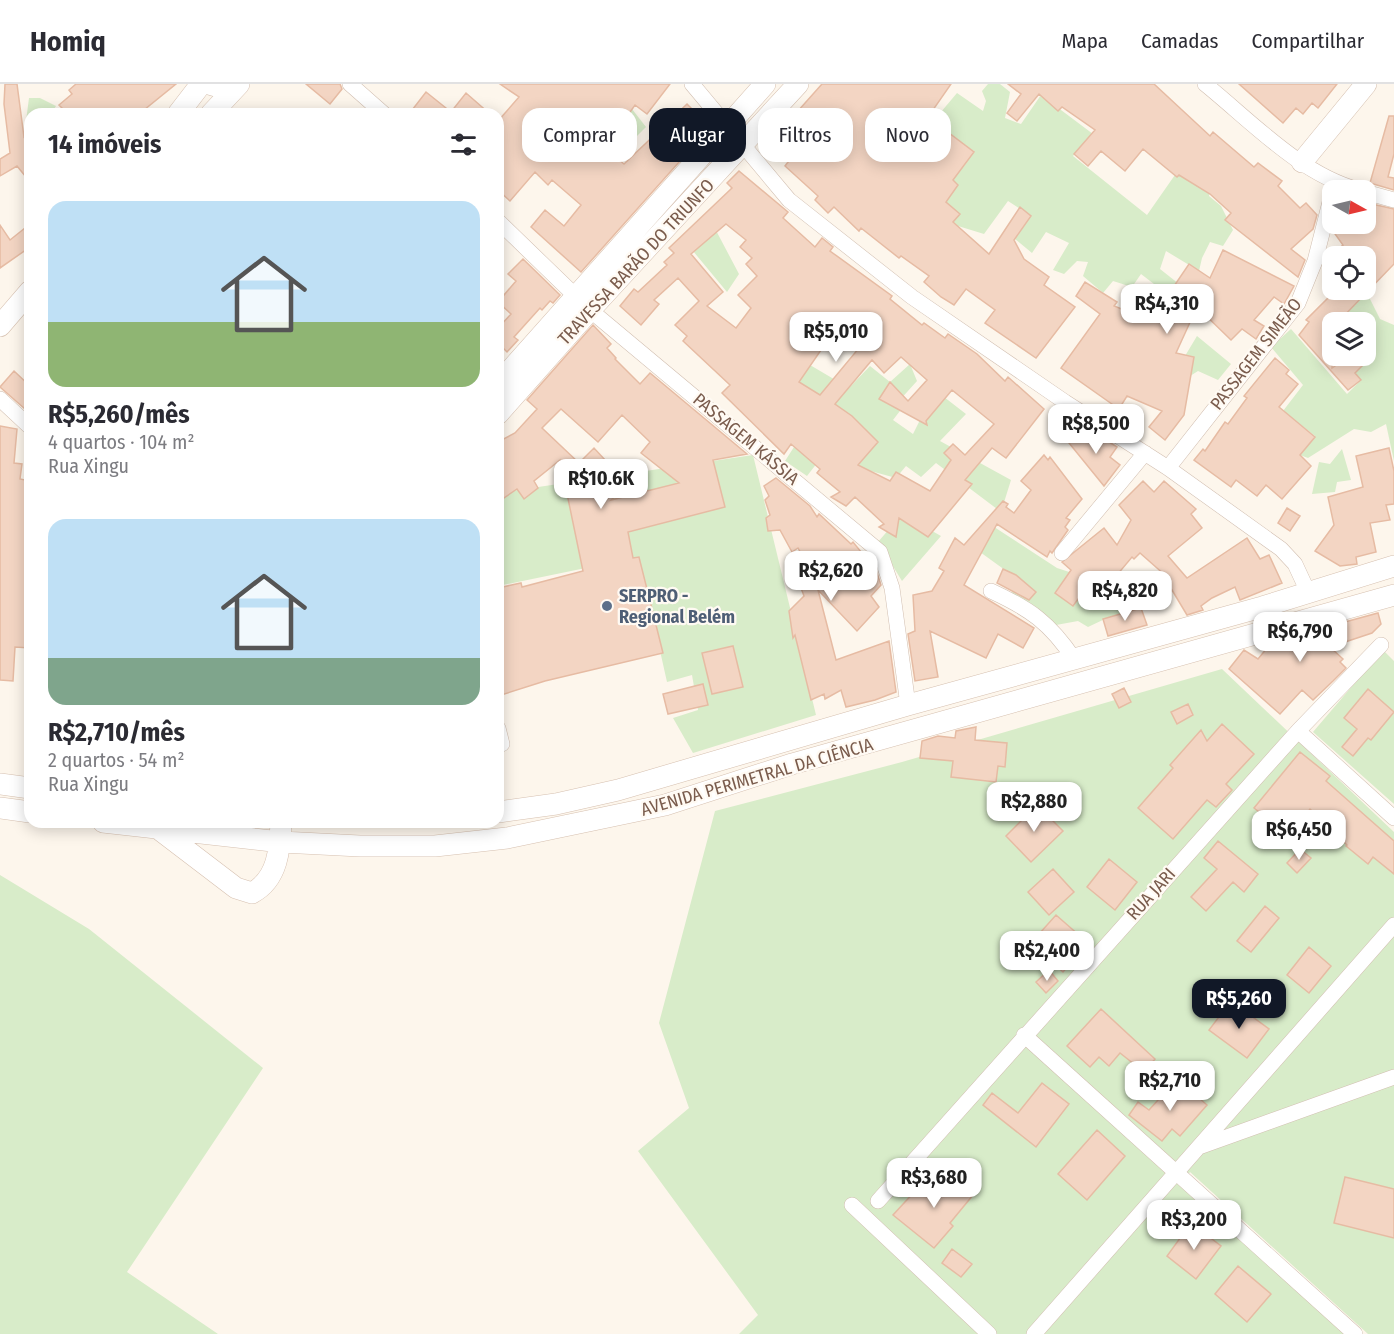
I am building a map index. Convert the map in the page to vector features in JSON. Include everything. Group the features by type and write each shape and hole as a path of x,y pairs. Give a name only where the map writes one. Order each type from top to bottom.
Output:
{"main road":[{"path":"182,108 200,84"},
{"name":"TRAVESSA BARÃO DO TRIUNFO","path":"743,108 765,84"},
{"name":"TRAVESSA BARÃO DO TRIUNFO","path":"746,143 798,84"},
{"path":"1302,162 1366,84"},
{"path":"216,108 232,87"},
{"name":"TRAVESSA BARÃO DO TRIUNFO","path":"504,406 582,303 698,162"},
{"name":"TRAVESSA BARÃO DO TRIUNFO","path":"504,378 727,162"},
{"path":"0,326 24,298"},
{"name":"AVENIDA PERIMETRAL DA CIÊNCIA","path":"504,811 556,804 618,790 1394,566"},
{"name":"AVENIDA PERIMETRAL DA CIÊNCIA","path":"145,828 281,832 360,846 435,846 507,838 633,813 792,764 1394,595"},
{"path":"0,784 24,787"},
{"path":"0,808 24,811"},
{"path":"159,830 236,888 252,893 263,887 274,869 281,832"}],"street":[{"path":"200,84 232,87"},
{"path":"350,84 377,108"},
{"path":"692,84 713,108"},
{"path":"1205,84 1323,180"},
{"path":"746,150 789,200 912,297 1168,468 1281,549 1295,564 1308,592"},
{"path":"1376,195 1394,200"},
{"name":"PASSAGEM KÁSSIA","path":"504,227 582,303 880,552 892,588 908,705"},
{"name":"PASSAGEM SIMEÃO","path":"1168,468 1298,303 1315,261 1322,233"},
{"path":"0,399 24,421"},
{"path":"1062,554 1144,453"},
{"path":"991,591 1028,608 1056,633 1074,659"},
{"name":"RUA JARI","path":"878,1201 1298,731 1382,645"},
{"path":"1298,731 1394,818"},
{"path":"1034,1334 1394,925"},
{"path":"1024,1035 1355,1334"},
{"path":"1198,1148 1394,1077"},
{"path":"852,1206 989,1334"}],"green space":[{"path":"988,84 1000,84 1010,92 1005,118 1021,124 1041,95 1093,134 1073,156 1147,215 1177,172 1211,180 1209,196 1221,206 1233,230 1223,246 1210,242 1202,258 1199,271 1166,251 1160,269 1179,284 1167,294 1141,274 1132,287 1113,281 1103,293 1083,276 1088,262 1077,261 1064,274 1053,270 1069,243 1046,232 1032,253 1015,239 1031,216 1008,201 984,234 958,226 936,207 933,162 951,162 951,160 964,166 974,151 951,137 951,108 944,108 957,93 983,111 986,101 982,91"},
{"path":"579,88 629,108 596,108"},
{"path":"29,98 40,98 56,106 55,108 28,108"},
{"path":"637,115 646,127 637,136"},
{"path":"711,221 739,274 727,292 688,245"},
{"path":"1360,300 1370,300 1380,319 1394,325 1394,461 1386,424 1371,432 1354,429 1308,458 1300,455 1315,436 1283,411 1303,385 1271,347 1291,329 1347,394 1361,380 1355,373 1362,366 1376,366 1376,312 1348,312"},
{"path":"1197,336 1231,364 1218,380 1198,371 1187,378 1182,361"},
{"path":"910,364 917,381 898,402 903,407 893,420 913,434 935,390 966,414 940,441 1011,480 1001,512 936,463 921,477 906,466 896,478 867,470 850,475 878,442 853,417 807,476 785,461 794,447 803,454 827,400 813,391 795,387 810,365 849,388 870,366 890,382"},
{"path":"1342,449 1351,480 1337,482 1335,492 1312,494 1319,462 1330,464"},
{"path":"753,455 816,715 693,753 673,718 698,710 692,675 667,682 639,557 504,585 504,492"},
{"path":"902,514 941,536 902,581 878,542"},
{"path":"988,523 1057,568 1118,588 1145,608 1107,618 1088,627 1078,621 1056,625 1011,594 1020,581 980,552"},
{"path":"1383,650 1394,661 1394,804 1313,732"},
{"path":"1222,669 1394,832 1394,1334 1368,1334 1190,1172 1184,1180 1347,1334 739,1334 758,1315 638,1151 689,1108 659,1023 715,811 902,762"},
{"path":"0,875 89,929 263,1068 127,1272 218,1334 0,1334"}],"building":[{"path":"5,84 17,84 24,137 24,175 17,166 0,176 0,159 10,153 4,104"},
{"path":"76,84 176,84 146,108 62,108 59,105 72,94 69,90"},
{"path":"306,84 340,84 342,89 330,104"},
{"path":"500,84 670,84 652,108 649,108 647,114 635,105 633,108 522,108 522,162 622,162 624,164 637,162 637,152 649,140 649,162 679,162 581,272 531,227 545,210 564,226 581,205 552,180 548,185 535,172 510,201 504,196 504,114 519,97"},
{"path":"822,84 951,84 934,108 865,108 865,162 951,162 951,134 974,152 953,180 958,185 946,202 960,214 953,222 989,254 1020,207 1031,216 1014,240 1024,259 1049,277 1044,285 1075,307 1036,358 985,323 995,310 966,289 954,305 924,282 929,276 901,256 899,258 861,228 859,231 834,207 828,213 815,200 818,196 785,166 788,162 853,162 853,108 801,108"},
{"path":"1008,84 1154,84 1210,136 1213,132 1254,167 1258,163 1282,181 1278,186 1300,208 1306,203 1317,215 1313,229 1291,249 1305,260 1298,277 1225,220 1231,213 1210,194 1179,175 1177,177 1143,149 1125,171 1101,151 1088,166 1074,154 1095,130 1062,107 1058,111 1039,94 1017,121 1007,113 1021,94"},
{"path":"1239,84 1337,84 1318,108 1312,103 1303,114 1296,108 1283,123"},
{"path":"426,92 446,108 414,108"},
{"path":"466,93 483,108 454,108"},
{"path":"1389,116 1394,116 1394,154 1388,177 1394,178 1394,190 1376,185 1376,180 1371,180"},
{"path":"739,171 788,212 783,218 815,247 822,238 833,247 830,251 892,296 890,299 922,325 924,323 945,338 948,334 977,354 1005,381 1008,377 1044,409 1006,458 992,448 965,480 972,484 928,537 899,518 896,537 879,527 884,524 855,497 846,506 831,497 840,492 817,473 820,469 791,444 784,454 722,393 730,385 683,341 687,336 675,325 699,301 678,278 654,300 659,304 641,325 620,306 634,289 638,292 667,265 664,262 674,253 669,248 732,188 727,183","holes":["726,224 746,240 740,247 752,258 746,264 757,276 738,295 751,308 736,328 707,306 723,292 691,254","843,318 869,336 820,395 799,382","901,357 927,380 908,401 890,382 879,399 927,425 926,421 952,390 994,424 965,455 953,444 944,453 951,460 930,491 896,472 890,481 858,465 878,442 852,416 835,404 872,360 884,373"]},
{"path":"1376,205 1394,209 1394,264 1376,283 1376,246 1343,245 1335,234 1376,234"},
{"path":"0,225 10,240 24,229 24,251 0,268"},
{"path":"1223,250 1294,286 1284,304 1274,297 1254,320 1264,326 1256,339 1242,329 1231,340 1197,307 1176,353 1194,357 1184,415 1165,440 1149,427 1162,411 1127,396 1119,409 1061,368 1100,314 1076,296 1085,282 1117,302 1114,306 1142,317 1154,289 1168,295 1189,264 1210,278"},
{"path":"523,259 560,295 553,303 550,301 542,310 540,308 514,337 518,340 507,352 504,349 504,322 511,314 504,308 504,295 516,281 508,274"},
{"path":"1326,300 1359,300 1348,312 1322,312 1322,361 1299,335 1309,322 1306,320"},
{"path":"593,325 611,344 607,348 615,359 640,384 650,373 747,454 713,460 725,507 628,532 633,558 639,557 663,653 545,681 504,694 504,587 521,583 522,587 583,571 560,460 534,481 538,488 524,499 517,489 504,498 504,439 515,433 537,409 527,400","holes":["561,409 598,442 622,415 650,442 641,453 679,483 611,500 620,491 617,477 619,475 594,448 579,463 542,428"]},
{"path":"1275,358 1289,370 1286,374 1298,384 1279,407 1315,437 1300,455 1311,466 1282,499 1266,485 1257,496 1236,480 1231,487 1194,460 1203,449 1205,451 1225,422 1228,424 1247,398 1244,396"},
{"path":"1327,366 1332,366 1332,368 1335,366 1362,366 1355,373 1361,380 1348,390"},
{"path":"14,371 24,380 24,408 0,387"},
{"path":"0,426 17,429 14,463 22,464 20,479 24,480 24,648 15,647 13,681 0,680"},
{"path":"1092,431 1117,447 1110,457 1120,465 1104,486 1069,443 1077,432 1086,439"},
{"path":"1389,448 1394,471 1394,504 1386,505 1390,520 1370,523 1376,552 1356,557 1357,564 1340,566 1315,551 1334,525 1328,497 1363,487 1356,456"},
{"path":"1044,455 1048,460 1050,457 1082,499 1066,518 1070,520 1065,527 1068,530 1047,557 997,524 964,585 1034,628 1023,648 998,634 986,658 930,631 938,677 915,681 908,634 915,631 913,595 932,591 944,571 939,568 955,538 964,545 1003,501 1008,504 1006,507 1014,513 1031,490 1021,481"},
{"path":"776,478 810,506 817,517 819,514 851,544 853,542 866,558 869,555 872,558 881,585 871,596 879,607 857,631 818,590 836,660 889,641 896,692 846,707 841,690 825,699 824,694 811,700 795,635 793,638 789,611 804,596 801,588 814,577 798,548 792,552 780,530 768,531 766,518 770,515 765,500 769,496 764,486"},
{"path":"1143,481 1154,492 1164,481 1196,509 1191,514 1202,528 1168,556 1187,578 1247,538 1260,559 1269,555 1282,583 1240,600 1235,587 1212,598 1201,606 1203,610 1187,615 1172,590 1153,607 1144,597 1166,576 1140,553 1134,559 1132,557 1101,594 1089,584 1073,606 1055,593 1071,570 1062,562 1104,528 1117,545 1131,520 1119,505"},
{"path":"1287,508 1300,516 1290,531 1278,523"},
{"path":"1003,569 1016,575 1036,592 1029,600 997,583"},
{"path":"1141,608 1147,625 1108,636 1103,619"},
{"path":"1378,613 1381,624 1372,633 1330,647 1343,659 1340,662 1346,668 1313,700 1302,690 1280,714 1229,669 1244,650 1258,659 1272,642"},
{"path":"733,646 743,687 712,694 702,653"},
{"path":"703,684 708,705 668,714 663,694"},
{"path":"1124,688 1131,702 1119,708 1112,694"},
{"path":"1368,689 1394,712 1371,740 1368,738 1353,756 1342,747 1357,729 1344,718"},
{"path":"1188,704 1193,715 1177,724 1171,712"},
{"path":"1222,724 1254,754 1226,784 1232,790 1216,807 1207,800 1173,839 1138,808 1173,768 1170,765 1201,730 1207,741"},
{"path":"976,727 975,740 1007,743 1005,767 998,766 996,782 951,777 953,761 920,758 922,741 938,736 955,738 956,731"},
{"path":"1300,752 1330,776 1326,781 1394,841 1394,874 1373,857 1368,864 1346,846 1310,809 1289,836 1254,808"},
{"path":"1037,805 1063,831 1031,862 1006,836"},
{"path":"1218,841 1258,874 1244,892 1233,882 1206,911 1191,897 1217,869 1204,858"},
{"path":"1300,849 1311,858 1297,873 1287,863"},
{"path":"1109,859 1137,882 1115,910 1087,887"},
{"path":"1053,869 1074,892 1049,915 1028,892"},
{"path":"1265,906 1279,918 1251,952 1237,941"},
{"path":"1056,915 1088,943 1063,972 1031,943"},
{"path":"1309,947 1331,966 1309,993 1287,975"},
{"path":"1049,970 1058,981 1046,993 1036,982"},
{"path":"1231,1001 1269,1029 1247,1058 1209,1030"},
{"path":"1101,1009 1155,1059 1144,1072 1120,1053 1109,1066 1099,1057 1090,1067 1067,1046"},
{"path":"1177,1079 1207,1105 1180,1136 1172,1129 1162,1141 1129,1115 1138,1102 1149,1110"},
{"path":"1042,1083 1069,1104 1036,1147 983,1105 992,1093 1018,1113"},
{"path":"1097,1130 1125,1156 1087,1200 1058,1174"},
{"path":"946,1174 973,1195 950,1223 953,1226 934,1248 893,1215 929,1176 939,1183"},
{"path":"1345,1177 1394,1189 1394,1238 1334,1223"},
{"path":"1191,1223 1221,1246 1196,1279 1167,1256"},
{"path":"952,1249 972,1264 961,1277 942,1263"},
{"path":"1238,1266 1271,1294 1247,1322 1215,1294"}],"place":[{"name":"SERPRO - Regional Belém","path":"607,606"}]}
